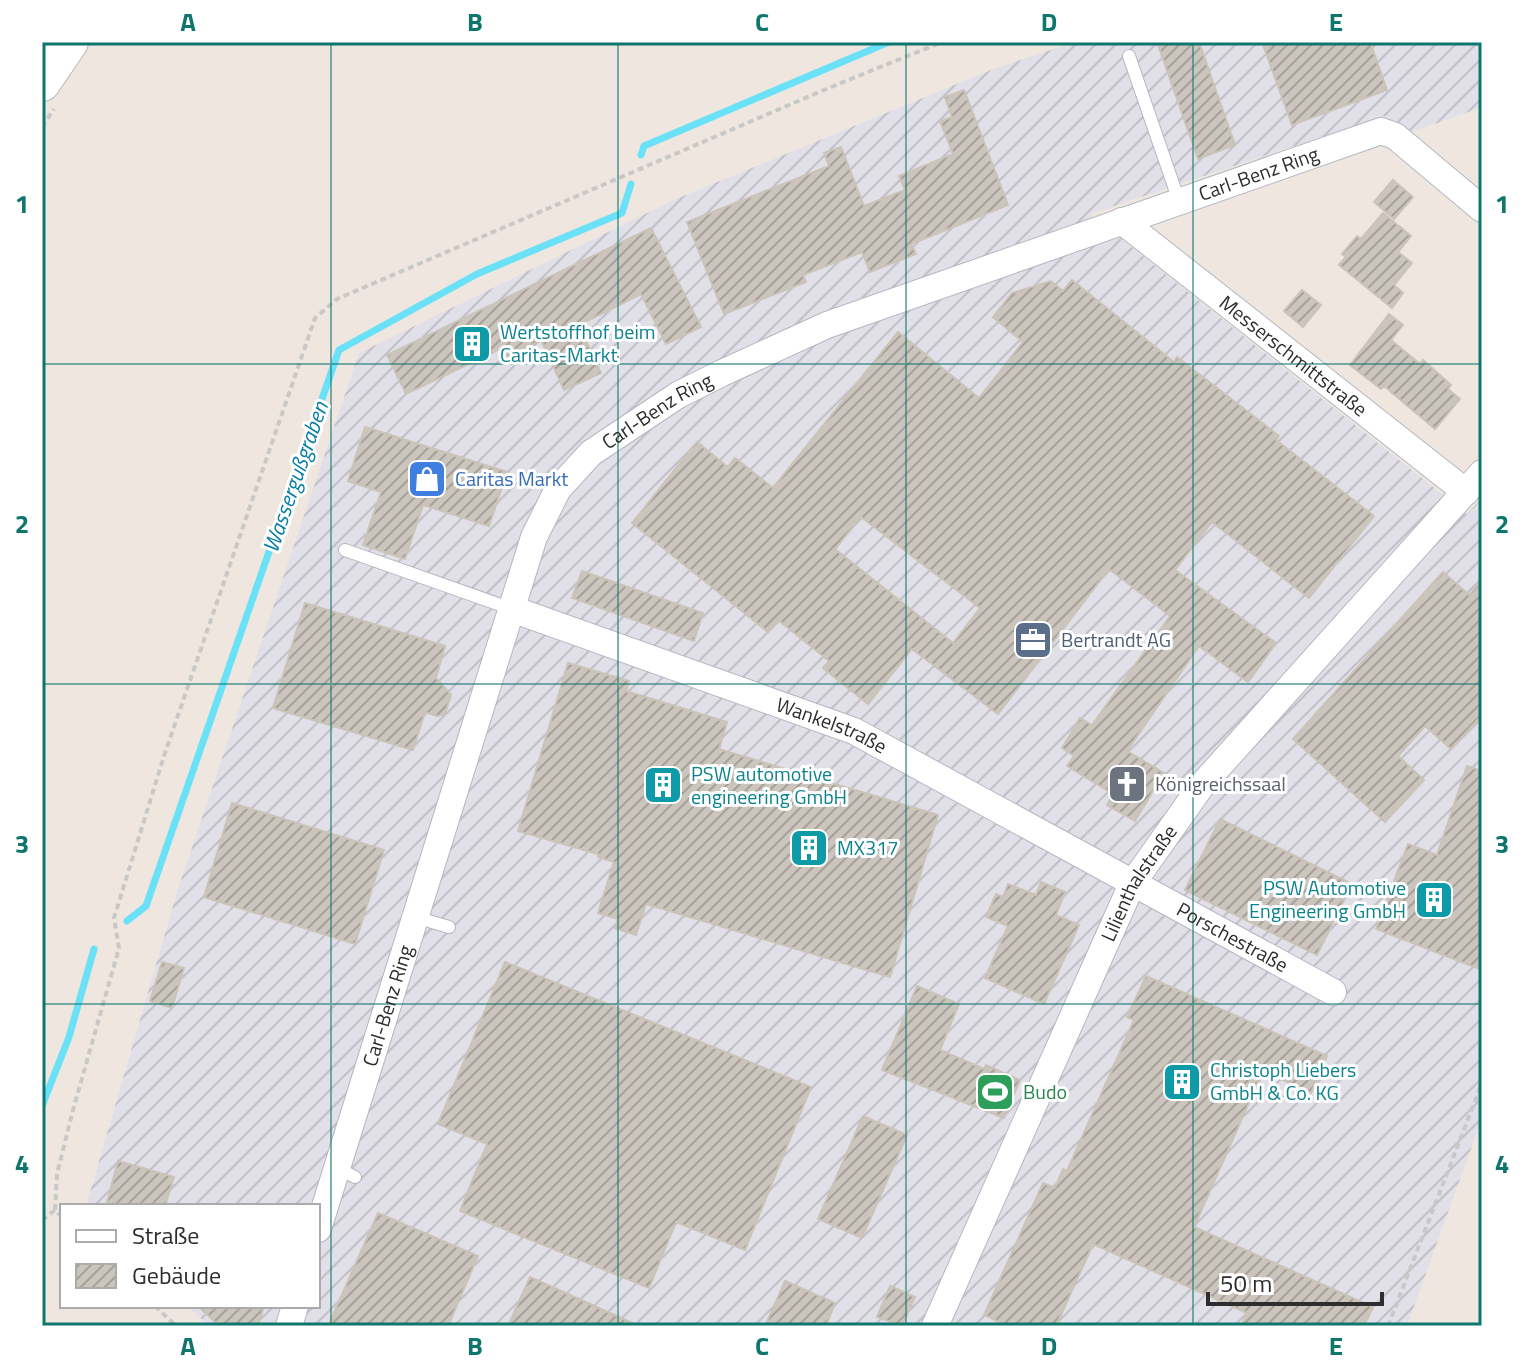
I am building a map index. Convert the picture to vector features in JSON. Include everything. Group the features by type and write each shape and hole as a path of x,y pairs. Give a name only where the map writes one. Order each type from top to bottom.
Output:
{"main road":[{"path":"42,83 70,42"}],"street":[{"name":"Carl-Benz Ring","path":"320,1225 346,1172 415,917 534,537 558,489 591,453 678,395 827,325 1381,131 1395,136 1482,209"},
{"name":"Messerschmittstraße","path":"1122,221 1474,483"},
{"name":"Lilienthalstraße","path":"935,1326 1132,884 1202,785 1474,483"},
{"name":"Wankelstraße","path":"512,609 854,731 1132,884"},
{"name":"Porschestraße","path":"1132,884 1333,992"}],"lane":[{"path":"1129,56 1179,201"},
{"path":"345,550 512,609"},
{"path":"415,917 449,927"}],"path":[{"path":"60,1215 55,1210 57,1174 119,948 114,918 164,756 315,318 337,299 942,42"},
{"path":"1388,1326 1482,1083"},
{"path":"42,1220 55,1210"},
{"path":"157,1308 176,1326"}],"shaded area":[{"path":"1074,42 1482,42 1482,107 1415,131 1410,137 1384,116 1090,214 1467,514 1482,498 1482,1118 1407,1326 209,1326 190,1308 320,1308 320,1204 87,1204 178,889 359,353 676,199 991,70"}],"building":[{"path":"1157,42 1199,42 1235,145 1198,159"},
{"path":"1262,42 1370,42 1387,90 1292,125"},
{"path":"964,90 1008,205 911,244 916,254 870,272 862,252 803,275 806,282 724,314 687,222 829,166 824,153 841,147 864,206 905,190 899,176 953,154 940,121 952,117 945,97"},
{"path":"1393,180 1413,197 1394,219 1374,202"},
{"path":"1383,213 1411,236 1398,252 1412,263 1394,285 1403,293 1392,308 1339,265 1346,257 1342,254 1357,236 1361,239"},
{"path":"651,228 701,327 666,344 641,294 579,325 601,373 564,390 541,340 507,357 502,348 406,394 387,355"},
{"path":"1072,280 1174,362 1177,357 1279,436 1276,440 1374,516 1309,598 1212,522 1175,570 1276,643 1248,682 1199,646 1127,751 1164,773 1135,821 1107,805 1113,794 1067,766 1074,756 1062,748 1080,718 1092,725 1170,616 1109,569 998,714 912,649 868,704 823,668 829,661 778,620 768,632 632,523 697,442 728,467 735,458 773,488 898,332 979,398 1023,342 993,317 1012,293 1051,281 1063,291","holes":["861,517 980,608 953,643 835,549"]},
{"path":"1302,290 1321,305 1303,327 1284,311"},
{"path":"1389,314 1403,325 1391,340 1420,364 1423,360 1451,385 1448,389 1460,399 1435,429 1384,386 1381,389 1350,365"},
{"path":"365,427 507,472 489,526 423,505 405,559 363,545 381,492 348,481"},
{"path":"582,571 703,613 694,641 572,598"},
{"path":"1443,572 1469,595 1482,580 1482,715 1451,749 1425,726 1398,756 1424,780 1385,822 1293,739"},
{"path":"305,603 445,646 436,678 451,695 445,714 437,716 425,712 413,750 273,708"},
{"path":"568,663 629,681 626,691 727,722 719,749 938,815 890,977 646,904 636,935 615,928 618,919 598,913 614,862 598,857 598,854 518,831"},
{"name":"PSW Automotive Engineering GmbH","path":"1467,766 1482,771 1482,970 1376,929 1408,844 1437,855"},
{"path":"232,803 384,850 355,944 204,897"},
{"path":"1220,819 1352,884 1317,955 1185,890"},
{"path":"1041,882 1065,892 1056,915 1079,925 1044,1004 985,978 1008,926 986,917 996,894 1003,897 1008,884 1036,895"},
{"path":"162,962 184,968 172,1008 150,1001"},
{"path":"505,962 811,1087 745,1250 676,1222 649,1288 460,1211 487,1144 438,1124"},
{"path":"1146,976 1327,1056 1311,1093 1263,1071 1194,1227 1373,1307 1364,1326 1241,1326 1247,1313 1093,1244 1056,1326 1008,1326 984,1315 1043,1183 1055,1188 1063,1169 1067,1171 1134,1020 1127,1017"},
{"path":"917,986 959,1004 940,1050 1020,1080 1004,1118 882,1070"},
{"path":"863,1116 907,1135 862,1238 818,1219"},
{"path":"118,1161 174,1177 166,1204 107,1204"},
{"path":"378,1213 478,1256 448,1326 328,1326"},
{"path":"530,1277 639,1326 508,1326"},
{"path":"785,1281 835,1303 826,1326 765,1326"},
{"path":"890,1286 915,1297 902,1326 877,1317"},
{"path":"200,1308 263,1308 258,1326 219,1326"}],"waterway":[{"name":"Wassergußgraben","path":"641,155 644,146 889,42"},
{"name":"Wassergußgraben","path":"127,921 146,906 339,350 477,274 622,213 631,184"},
{"name":"Wassergußgraben","path":"42,1106 69,1037 94,949"}],"place":[{"name":"Wertstoffhof beim Caritas-Markt","path":"472,344"},
{"name":"Caritas Markt","path":"427,479"},
{"name":"Bertrandt AG","path":"1033,640"},
{"name":"Königreichssaal","path":"1127,784"},
{"name":"PSW automotive engineering GmbH","path":"663,785"},
{"name":"MX317","path":"809,848"},
{"name":"PSW Automotive Engineering GmbH","path":"1434,900"},
{"name":"Christoph Liebers GmbH & Co. KG","path":"1182,1082"},
{"name":"Budo","path":"995,1092"}]}
